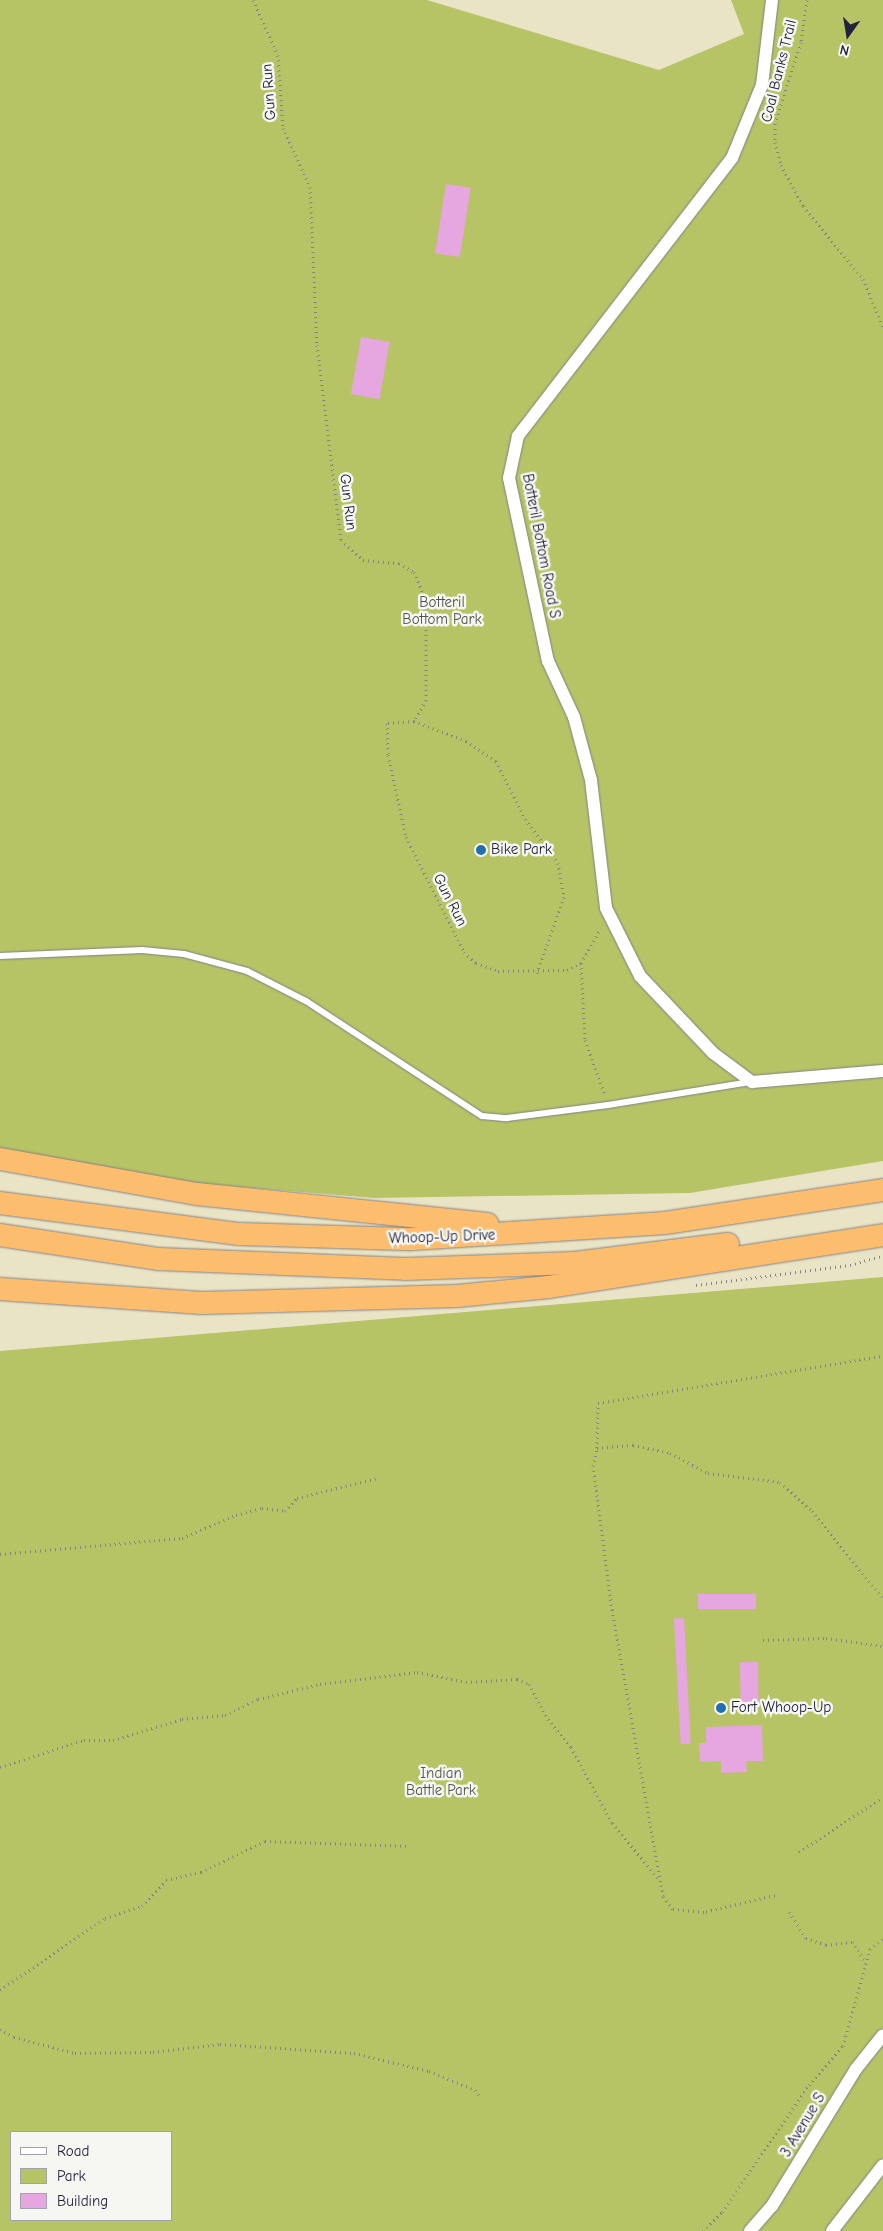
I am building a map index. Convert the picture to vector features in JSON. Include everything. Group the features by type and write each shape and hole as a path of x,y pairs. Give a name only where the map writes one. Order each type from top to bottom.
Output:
{"highway":[{"path":"0,1159 197,1194 568,1231"},
{"name":"Whoop-Up Drive","path":"0,1203 248,1234 403,1239 568,1231 665,1223 883,1190"},
{"name":"Whoop-Up Drive","path":"0,1235 159,1259 405,1269 576,1263 883,1222"},
{"path":"0,1289 202,1303 457,1296 620,1277 883,1235"}],"street":[{"name":"Botteril Bottom Road S","path":"752,1082 713,1053 654,995 615,931 599,880 591,780 574,717 548,662 510,485 510,460 518,436 732,158 765,76 772,0"},
{"path":"752,1082 883,1071"},
{"name":"3 Avenue S","path":"750,2231 772,2206 856,2068 883,2035"},
{"path":"832,2231 883,2165"}],"lane":[{"path":"0,956 142,950 216,960 247,971 306,1002 482,1116 507,1118 608,1105 752,1082"}],"path":[{"name":"Gun Run","path":"253,0 278,55 283,128 310,187 317,344 341,540 363,560 399,563 414,572 426,600 426,700 414,721 386,723 406,837 464,952 476,962 498,971 537,973 567,970 581,963"},
{"name":"Coal Banks Trail","path":"807,0 801,42 776,123 777,150 803,206 863,279 883,327"},
{"path":"414,721 466,741 496,760 525,819 558,863 564,897 537,973"},
{"path":"608,1105 585,1040 581,963 601,928 615,931"},
{"path":"775,1895 704,1912 673,1909 663,1896 612,1610 593,1466 597,1448 598,1403 883,1356"},
{"path":"597,1448 633,1445 670,1454 708,1473 780,1482 812,1512 883,1598"},
{"path":"0,1554 182,1538 236,1515 262,1508 285,1511 297,1498 378,1478"},
{"path":"763,1640 826,1638 883,1646"},
{"path":"0,1767 84,1740 113,1740 182,1719 225,1715 258,1699 320,1684 417,1672 466,1682 517,1679 529,1684 548,1720 571,1747 612,1823 659,1878"},
{"path":"799,1852 883,1797"},
{"path":"0,1990 105,1918 142,1906 166,1880 201,1872 265,1841 410,1846"},
{"path":"789,1912 806,1938 826,1944 852,1942 866,1962"},
{"path":"703,2231 722,2212 809,2085 843,2046 866,1962 872,1946 883,1939"},
{"path":"0,2029 14,2037 75,2053 152,2052 220,2044 354,2053 429,2071 475,2090 480,2097"}],"green space":[{"name":"Botteril Bottom Park","path":"0,0 427,0 659,70 744,34 731,0 883,0 883,1161 690,1193 374,1198 61,1172 0,1151"},
{"name":"Indian Battle Park","path":"883,1277 883,2231 0,2231 0,1351"}],"building":[{"path":"446,184 471,188 460,257 435,253"},
{"path":"361,337 390,342 379,399 351,394"},
{"path":"698,1594 756,1594 756,1609 698,1609"},
{"path":"684,1618 691,1744 681,1744 674,1619"},
{"path":"740,1662 758,1662 759,1707 741,1707"},
{"path":"762,1725 763,1761 746,1761 747,1772 721,1773 721,1761 700,1762 699,1743 706,1743 706,1727"}],"place":[{"name":"Bike Park","path":"481,850"},
{"name":"Fort Whoop-Up","path":"721,1708"}]}
